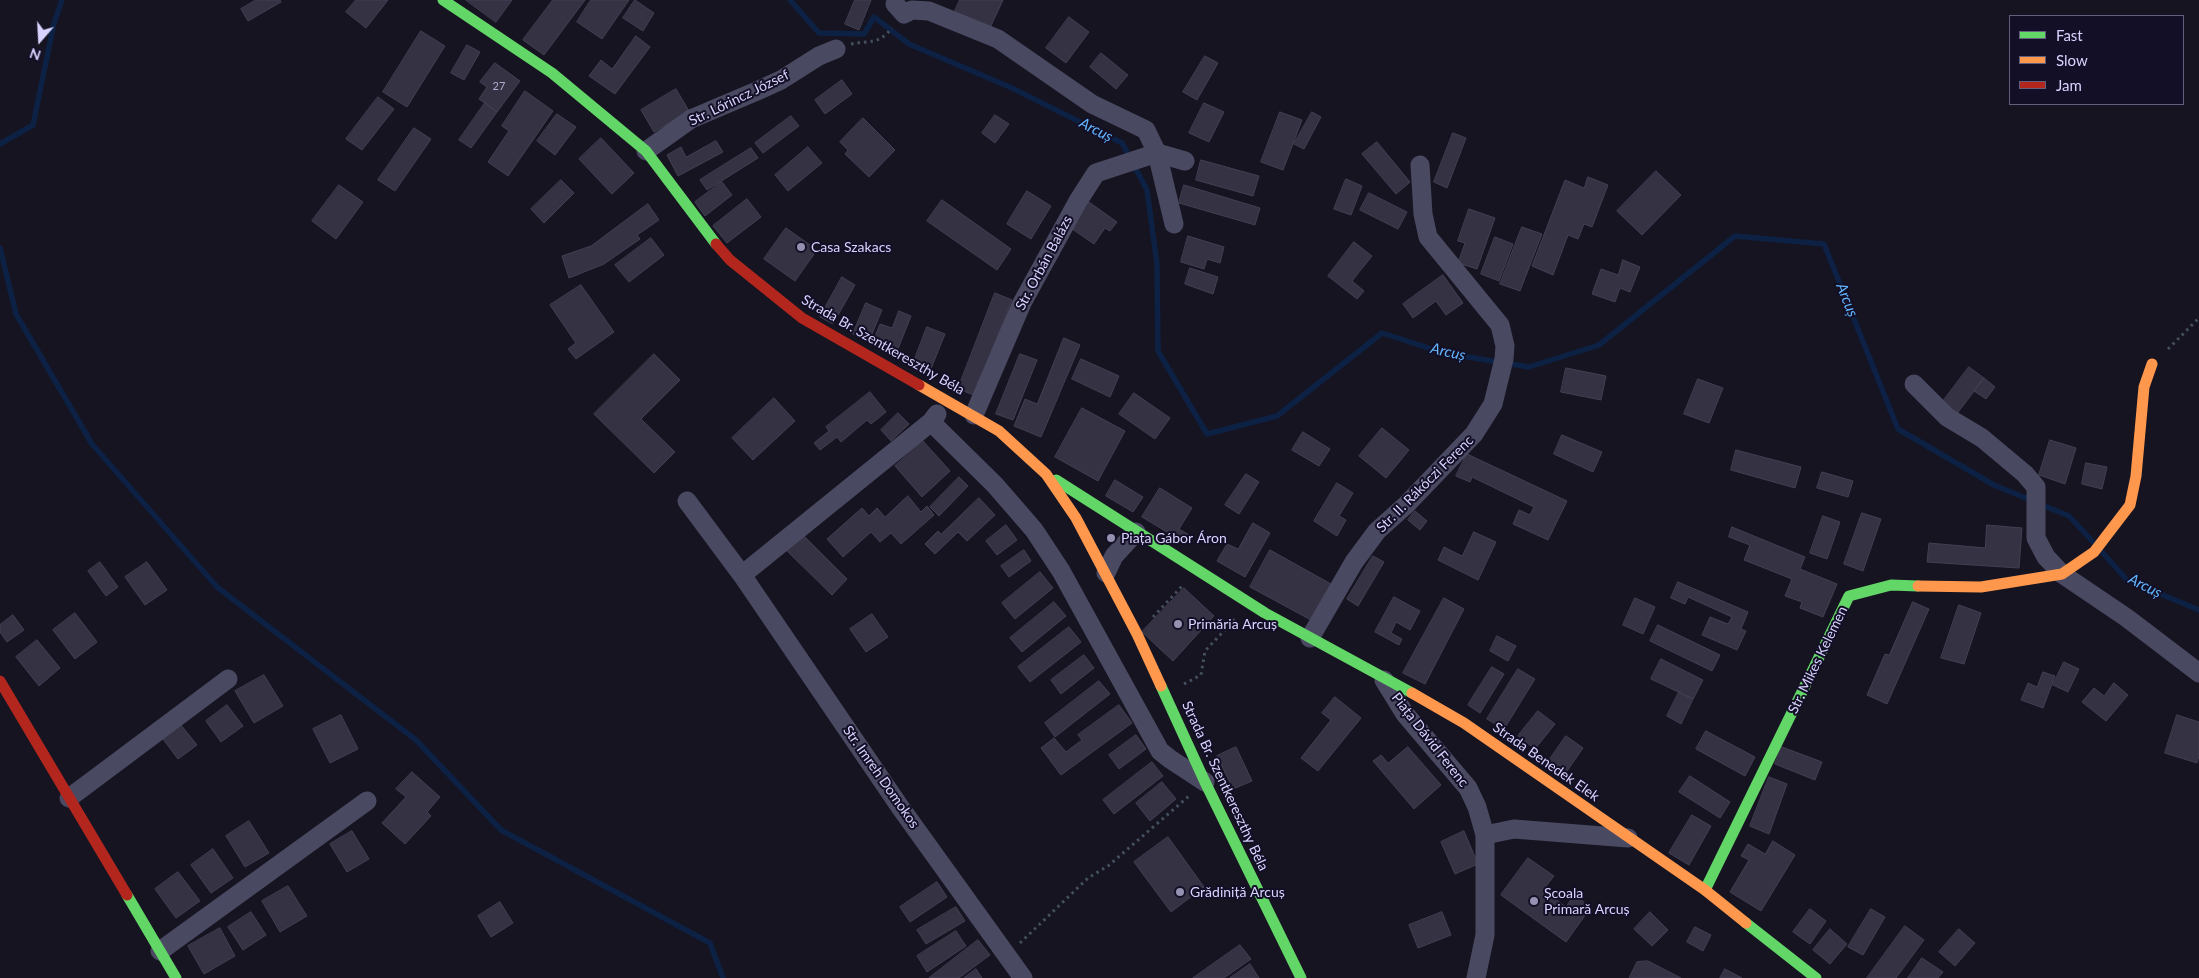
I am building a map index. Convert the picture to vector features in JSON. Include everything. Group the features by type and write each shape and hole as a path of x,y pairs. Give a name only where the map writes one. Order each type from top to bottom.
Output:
{"street":[{"name":"Strada Br. Szentkereszthy Béla","path":"443,0 552,73 595,106 646,151 730,260 766,291 802,318 974,415 1011,441 1046,474"},
{"path":"895,4 904,14 912,10 929,10 998,39 1092,104 1146,130 1157,153 1174,224"},
{"name":"Str. Lőrincz József","path":"646,151 691,119 781,80 818,56 836,49"},
{"path":"1157,153 1186,161"},
{"name":"Str. Orbán Balázs","path":"974,415 1022,303 1078,201 1096,174 1157,153"},
{"name":"Str. II. Rákóczi Ferenc","path":"1310,638 1354,562 1377,531 1474,434 1494,404 1505,346 1500,325 1428,236 1423,214 1420,165"},
{"name":"Str. Mikes Kelemen","path":"1705,890 1849,596 1891,586 1981,587 2062,574 2094,552 2130,505 2136,476 2144,387 2152,364"},
{"path":"1914,384 1948,417 1982,438 2024,474 2036,487 2036,538 2046,557 2062,574 2127,618 2199,673"},
{"path":"742,575 931,422 947,400"},
{"path":"931,422 995,485 1034,530 1060,571 1160,751 1170,760 1205,782"},
{"path":"1046,474 1242,599"},
{"path":"1046,474 1076,518 1137,634"},
{"name":"Str. Imreh Domokos","path":"687,501 742,575 900,807 1023,978"},
{"path":"1106,573 1114,556 1136,532"},
{"name":"Strada Benedek Elek","path":"1242,599 1382,676 1464,724 1705,890 1816,978"},
{"name":"Strada Br. Szentkereszthy Béla","path":"1137,634 1205,782 1301,978"},
{"name":"Piața Dávid Ferenc","path":"1382,676 1405,714 1468,788 1478,807 1485,834 1485,935 1476,978"},
{"path":"69,798 228,679"},
{"path":"0,681 176,978"},
{"path":"160,951 367,801"},
{"path":"1485,834 1514,829 1629,838"}],"path":[{"path":"836,49 853,43 872,43 885,36"},
{"path":"2152,364 2199,318"},
{"path":"1137,634 1197,570"},
{"path":"1179,686 1201,675 1205,651 1233,623 1242,599"},
{"path":"1008,957 1057,905 1082,883 1108,866 1205,782"}],"building":[{"path":"256,0 280,0 281,2 248,21 241,9"},
{"path":"356,0 388,0 366,28 346,12"},
{"path":"466,0 512,0 496,22"},
{"path":"553,0 585,0 544,55 523,40"},
{"path":"591,0 629,0 602,39 577,22"},
{"path":"635,0 654,13 643,31 623,18"},
{"path":"855,0 871,0 859,30 845,24"},
{"path":"960,0 1003,0 989,30 954,13"},
{"path":"1069,17 1089,32 1066,63 1046,48"},
{"path":"421,31 445,46 407,107 383,92"},
{"path":"636,36 650,47 615,94 589,76 601,60 612,69"},
{"path":"467,45 480,52 464,80 451,73"},
{"path":"1101,53 1128,75 1116,89 1090,67"},
{"path":"1205,56 1218,63 1197,100 1183,92"},
{"path":"495,63 520,81 497,112 479,99 487,87 480,82"},
{"path":"842,80 852,94 825,114 815,100"},
{"path":"676,89 689,111 654,132 641,110"},
{"path":"525,91 553,111 508,176 488,162 509,131 502,126"},
{"path":"378,97 394,109 362,150 346,139"},
{"path":"485,103 497,112 471,148 459,140"},
{"path":"1204,103 1224,112 1209,142 1189,133"},
{"path":"1280,112 1302,120 1283,170 1261,162"},
{"path":"1312,112 1321,117 1304,149 1294,144"},
{"path":"557,114 576,127 555,155 537,141"},
{"path":"995,115 1009,124 995,143 982,133"},
{"path":"791,116 799,126 763,153 755,143"},
{"path":"863,118 895,150 869,177 845,154 848,150 840,142"},
{"path":"414,128 431,139 395,191 378,180"},
{"path":"1453,133 1466,138 1447,188 1434,182"},
{"path":"601,138 634,173 612,194 579,159"},
{"path":"716,141 723,152 678,176 667,155 681,147 686,157"},
{"path":"1377,142 1410,182 1396,194 1362,154"},
{"path":"808,147 822,163 788,191 775,175"},
{"path":"751,148 758,158 707,190 700,180"},
{"path":"1201,160 1259,176 1253,196 1196,180"},
{"path":"1656,171 1681,195 1642,235 1617,211"},
{"path":"1588,177 1608,185 1592,227 1584,224 1578,239 1568,235 1553,275 1532,266 1565,180 1584,188"},
{"path":"1346,179 1362,186 1351,215 1334,209"},
{"path":"561,180 574,193 544,223 531,209"},
{"path":"722,182 732,195 705,216 695,202"},
{"path":"339,185 363,202 336,239 312,221"},
{"path":"1184,185 1260,208 1255,225 1179,203"},
{"path":"1027,191 1051,206 1031,239 1007,224"},
{"path":"1369,193 1407,212 1398,229 1360,210"},
{"path":"747,199 761,217 727,243 713,226"},
{"path":"942,200 1011,249 997,270 927,221"},
{"path":"1086,200 1117,222 1110,231 1105,228 1094,244 1068,226"},
{"path":"648,204 659,220 637,235 640,239 604,264 569,278 562,256 591,246"},
{"path":"1469,209 1495,218 1477,269 1458,263 1465,243 1458,241"},
{"path":"1522,227 1542,234 1520,291 1500,284"},
{"path":"786,228 817,250 795,281 764,259"},
{"path":"1188,236 1224,247 1220,263 1207,259 1204,269 1181,262"},
{"path":"1495,237 1513,244 1499,281 1481,274"},
{"path":"651,238 664,255 629,282 615,265"},
{"path":"1354,242 1372,256 1352,281 1364,291 1357,299 1328,276"},
{"path":"1623,260 1640,267 1630,292 1620,288 1615,302 1592,294 1601,269 1618,275"},
{"path":"1190,268 1218,277 1213,294 1185,284"},
{"path":"1443,275 1463,303 1446,315 1436,301 1413,318 1403,304"},
{"path":"842,277 855,285 833,324 820,317"},
{"path":"581,285 614,332 576,359 568,349 576,343 550,305"},
{"path":"995,293 1012,300 974,395 958,389"},
{"path":"866,303 882,310 869,341 853,334"},
{"path":"899,311 911,316 896,354 872,344 880,324 892,328"},
{"path":"927,327 945,334 930,371 913,364"},
{"path":"1064,338 1080,345 1041,437 1014,426 1025,399 1037,404"},
{"path":"654,354 680,380 641,419 675,452 654,473 594,414"},
{"path":"1020,354 1037,360 1013,420 996,414"},
{"path":"1081,359 1119,376 1110,397 1072,379"},
{"path":"1969,367 1984,378 1956,415 1941,404"},
{"path":"1566,368 1606,376 1601,400 1561,392"},
{"path":"1984,378 1995,387 1986,399 1974,391"},
{"path":"1698,379 1723,388 1709,423 1684,414"},
{"path":"870,392 886,412 871,424 867,420 841,442 837,437 820,450 814,443 829,431 826,427"},
{"path":"1134,393 1170,418 1155,439 1119,414"},
{"path":"774,398 795,421 753,460 732,438"},
{"path":"1082,408 1125,431 1098,481 1055,457"},
{"path":"898,413 909,424 891,441 881,430"},
{"path":"1382,428 1409,450 1386,478 1359,456"},
{"path":"1303,432 1330,449 1319,466 1292,450"},
{"path":"1562,435 1602,452 1593,472 1554,454"},
{"path":"2050,440 2076,448 2065,484 2039,475"},
{"path":"923,441 950,471 922,497 895,466"},
{"path":"1736,450 1801,467 1795,488 1731,470"},
{"path":"1467,454 1567,501 1548,540 1513,524 1519,510 1530,515 1534,507 1472,477 1470,482 1456,476"},
{"path":"2086,463 2107,467 2102,489 2082,484"},
{"path":"1822,472 1853,481 1848,497 1817,488"},
{"path":"1246,474 1259,482 1239,514 1225,505"},
{"path":"959,477 968,486 939,516 930,507"},
{"path":"1115,480 1143,497 1133,512 1106,496"},
{"path":"1337,483 1353,493 1339,516 1346,520 1337,536 1314,521"},
{"path":"1160,488 1192,508 1179,529 1191,536 1187,544 1142,517"},
{"path":"908,496 921,512 927,506 934,515 901,544 891,533 880,542 871,532 843,557 827,539 862,508 869,516 877,508 885,517"},
{"path":"979,498 995,515 967,541 958,532 935,554 925,544 938,531 941,534"},
{"path":"1415,511 1427,521 1420,530 1408,520"},
{"path":"1862,513 1881,519 1863,571 1844,564"},
{"path":"1823,516 1840,522 1827,559 1810,553"},
{"path":"1253,523 1270,533 1245,577 1217,561 1227,544 1238,549"},
{"path":"1006,525 1017,540 997,555 986,541"},
{"path":"1987,525 2022,528 2019,568 1927,562 1929,543 1985,548"},
{"path":"1732,527 1805,557 1800,569 1837,584 1823,617 1800,608 1802,602 1785,596 1792,579 1744,560 1750,545 1729,537"},
{"path":"800,532 847,579 832,595 784,548"},
{"path":"1474,532 1496,542 1478,580 1438,560 1444,547 1462,556"},
{"path":"1024,550 1031,561 1009,577 1001,566"},
{"path":"1270,550 1331,584 1311,620 1250,587"},
{"path":"1373,556 1384,562 1358,606 1347,599"},
{"path":"100,562 118,587 106,596 88,571"},
{"path":"147,562 167,590 145,605 125,577"},
{"path":"1040,572 1053,588 1015,619 1002,603"},
{"path":"1678,582 1748,612 1741,629 1746,631 1737,650 1702,635 1710,617 1728,624 1732,617 1688,597 1685,604 1671,598"},
{"name":"Primăria Arcuș","path":"1184,588 1214,616 1173,661 1142,632"},
{"path":"1394,597 1420,611 1410,630 1396,622 1391,633 1402,639 1399,645 1375,632"},
{"path":"1444,598 1464,609 1425,684 1403,673"},
{"path":"1635,598 1655,607 1643,634 1623,625"},
{"path":"1054,602 1066,616 1022,652 1010,638"},
{"path":"1913,602 1929,609 1887,704 1867,695 1885,654 1889,655"},
{"path":"1959,605 1981,613 1964,664 1941,658"},
{"path":"75,613 97,642 75,659 53,630"},
{"path":"872,614 888,637 866,652 850,629"},
{"path":"13,615 24,630 7,642 0,632 0,625"},
{"path":"1658,625 1720,655 1712,671 1650,641"},
{"path":"1069,627 1081,642 1030,682 1018,667"},
{"path":"1497,636 1516,646 1508,661 1490,651"},
{"path":"37,640 60,668 39,686 16,657"},
{"path":"1084,655 1094,668 1061,694 1051,680"},
{"path":"1661,659 1703,680 1693,699 1651,679"},
{"path":"2064,662 2079,669 2068,692 2053,685"},
{"path":"1492,667 1504,674 1480,713 1468,705"},
{"path":"1518,669 1535,679 1504,729 1487,719"},
{"path":"2043,672 2055,676 2043,708 2021,700 2028,683 2037,687"},
{"path":"264,675 283,706 254,723 235,691"},
{"path":"1099,681 1110,694 1055,737 1045,723"},
{"path":"2114,683 2128,695 2106,721 2082,702 2094,688 2104,696"},
{"path":"1679,692 1693,699 1681,724 1667,716"},
{"path":"1335,697 1361,718 1318,771 1301,758 1331,720 1322,713"},
{"path":"227,705 243,726 221,742 206,721"},
{"path":"1119,705 1132,723 1061,775 1041,748 1054,738 1066,752 1082,740 1078,735"},
{"path":"1538,711 1555,724 1535,749 1518,736"},
{"path":"341,715 358,749 330,763 313,729"},
{"path":"2177,715 2199,722 2199,756 2197,763 2165,753"},
{"path":"181,725 197,745 178,759 163,739"},
{"path":"1706,731 1755,757 1745,776 1696,749"},
{"path":"1136,735 1146,749 1119,769 1109,755"},
{"path":"1566,736 1583,748 1565,774 1548,762"},
{"path":"1236,747 1252,781 1233,789 1217,756"},
{"path":"1408,747 1441,785 1414,809 1373,761 1381,755 1388,763"},
{"path":"1782,747 1822,762 1815,780 1775,764"},
{"path":"1152,762 1163,776 1114,814 1103,800"},
{"path":"412,772 440,797 427,812 431,816 405,844 382,823 406,797 396,789"},
{"path":"1690,776 1730,802 1720,818 1679,792"},
{"path":"1769,777 1787,784 1769,834 1750,826"},
{"path":"1162,782 1176,799 1150,821 1136,803"},
{"path":"1692,815 1711,826 1689,865 1669,853"},
{"path":"249,821 269,853 245,867 226,836"},
{"path":"352,831 369,859 347,872 330,844"},
{"path":"1464,831 1478,864 1455,874 1441,842"},
{"path":"1168,837 1204,887 1171,912 1134,862"},
{"path":"1773,841 1795,855 1761,911 1730,892 1749,860 1741,856 1748,844 1765,854"},
{"path":"213,849 233,878 211,893 191,865"},
{"name":"Școala Primară Arcuș","path":"1528,858 1554,876 1543,890 1566,907 1574,895 1591,907 1566,942 1501,895"},
{"path":"178,872 200,901 176,918 155,889"},
{"path":"937,882 947,897 910,922 900,907"},
{"path":"288,886 307,916 280,932 262,901"},
{"path":"500,902 513,923 491,937 478,916"},
{"path":"956,907 965,921 926,944 917,930"},
{"path":"1810,909 1826,921 1810,944 1793,932"},
{"path":"1871,909 1885,917 1863,955 1848,947"},
{"path":"251,912 266,935 243,950 228,927"},
{"path":"1442,912 1451,935 1418,948 1409,925"},
{"path":"1650,912 1668,930 1652,946 1634,929"},
{"path":"1905,926 1924,940 1896,978 1867,978"},
{"path":"1695,927 1711,935 1703,951 1687,942"},
{"path":"220,928 235,956 204,974 188,946"},
{"path":"1830,929 1847,944 1830,964 1813,950"},
{"path":"1959,929 1975,943 1955,966 1939,952"},
{"path":"956,931 966,946 927,972 917,956"},
{"path":"978,940 990,955 959,978 929,978"},
{"path":"1240,945 1251,959 1224,978 1193,978"},
{"path":"1922,958 1943,972 1938,978 1908,978"},
{"path":"1648,961 1681,978 1629,978 1637,962"},
{"path":"1250,964 1259,978 1230,978"},
{"path":"976,969 982,978 964,978"},
{"path":"1725,969 1742,978 1720,978"}],"waterway":[{"path":"0,144 33,125 54,23 62,0"},
{"name":"Arcuș","path":"790,0 819,33 864,34 874,17 909,44 1012,88 1122,143 1147,190 1157,264 1158,351 1207,434 1277,416 1382,333 1444,353 1529,367 1599,345 1735,236 1824,244 1898,429 1994,485 2069,516 2093,542"},
{"path":"0,248 16,314 92,444 217,587 416,740 501,830 710,943 723,978"},
{"name":"Arcuș","path":"2102,552 2127,580 2199,610"}],"traffic: fast":[{"path":"443,0 552,73 646,151 716,244"},
{"path":"1056,480 1265,613 1412,693"},
{"path":"1705,890 1849,596 1891,585 1918,586"},
{"path":"1161,686 1205,782 1301,978"},
{"path":"127,895 176,978"},
{"path":"1746,923 1816,978"}],"traffic: slow":[{"path":"1918,586 1981,587 2062,574 2094,552 2130,505 2136,476 2144,387 2152,364"},
{"path":"919,385 999,431 1046,474 1076,518 1137,634 1161,686"},
{"path":"1412,693 1464,723 1705,890 1746,923"}],"traffic: jam":[{"path":"716,244 730,260 802,318 919,385"},
{"path":"0,681 127,895"}],"place":[{"name":"Casa Szakacs","path":"801,247"},
{"name":"Piața Gábor Áron","path":"1111,538"},
{"name":"Primăria Arcuș","path":"1178,624"},
{"name":"Grădiniță Arcuș","path":"1180,892"},
{"name":"Școala Primară Arcuș","path":"1534,901"}]}
